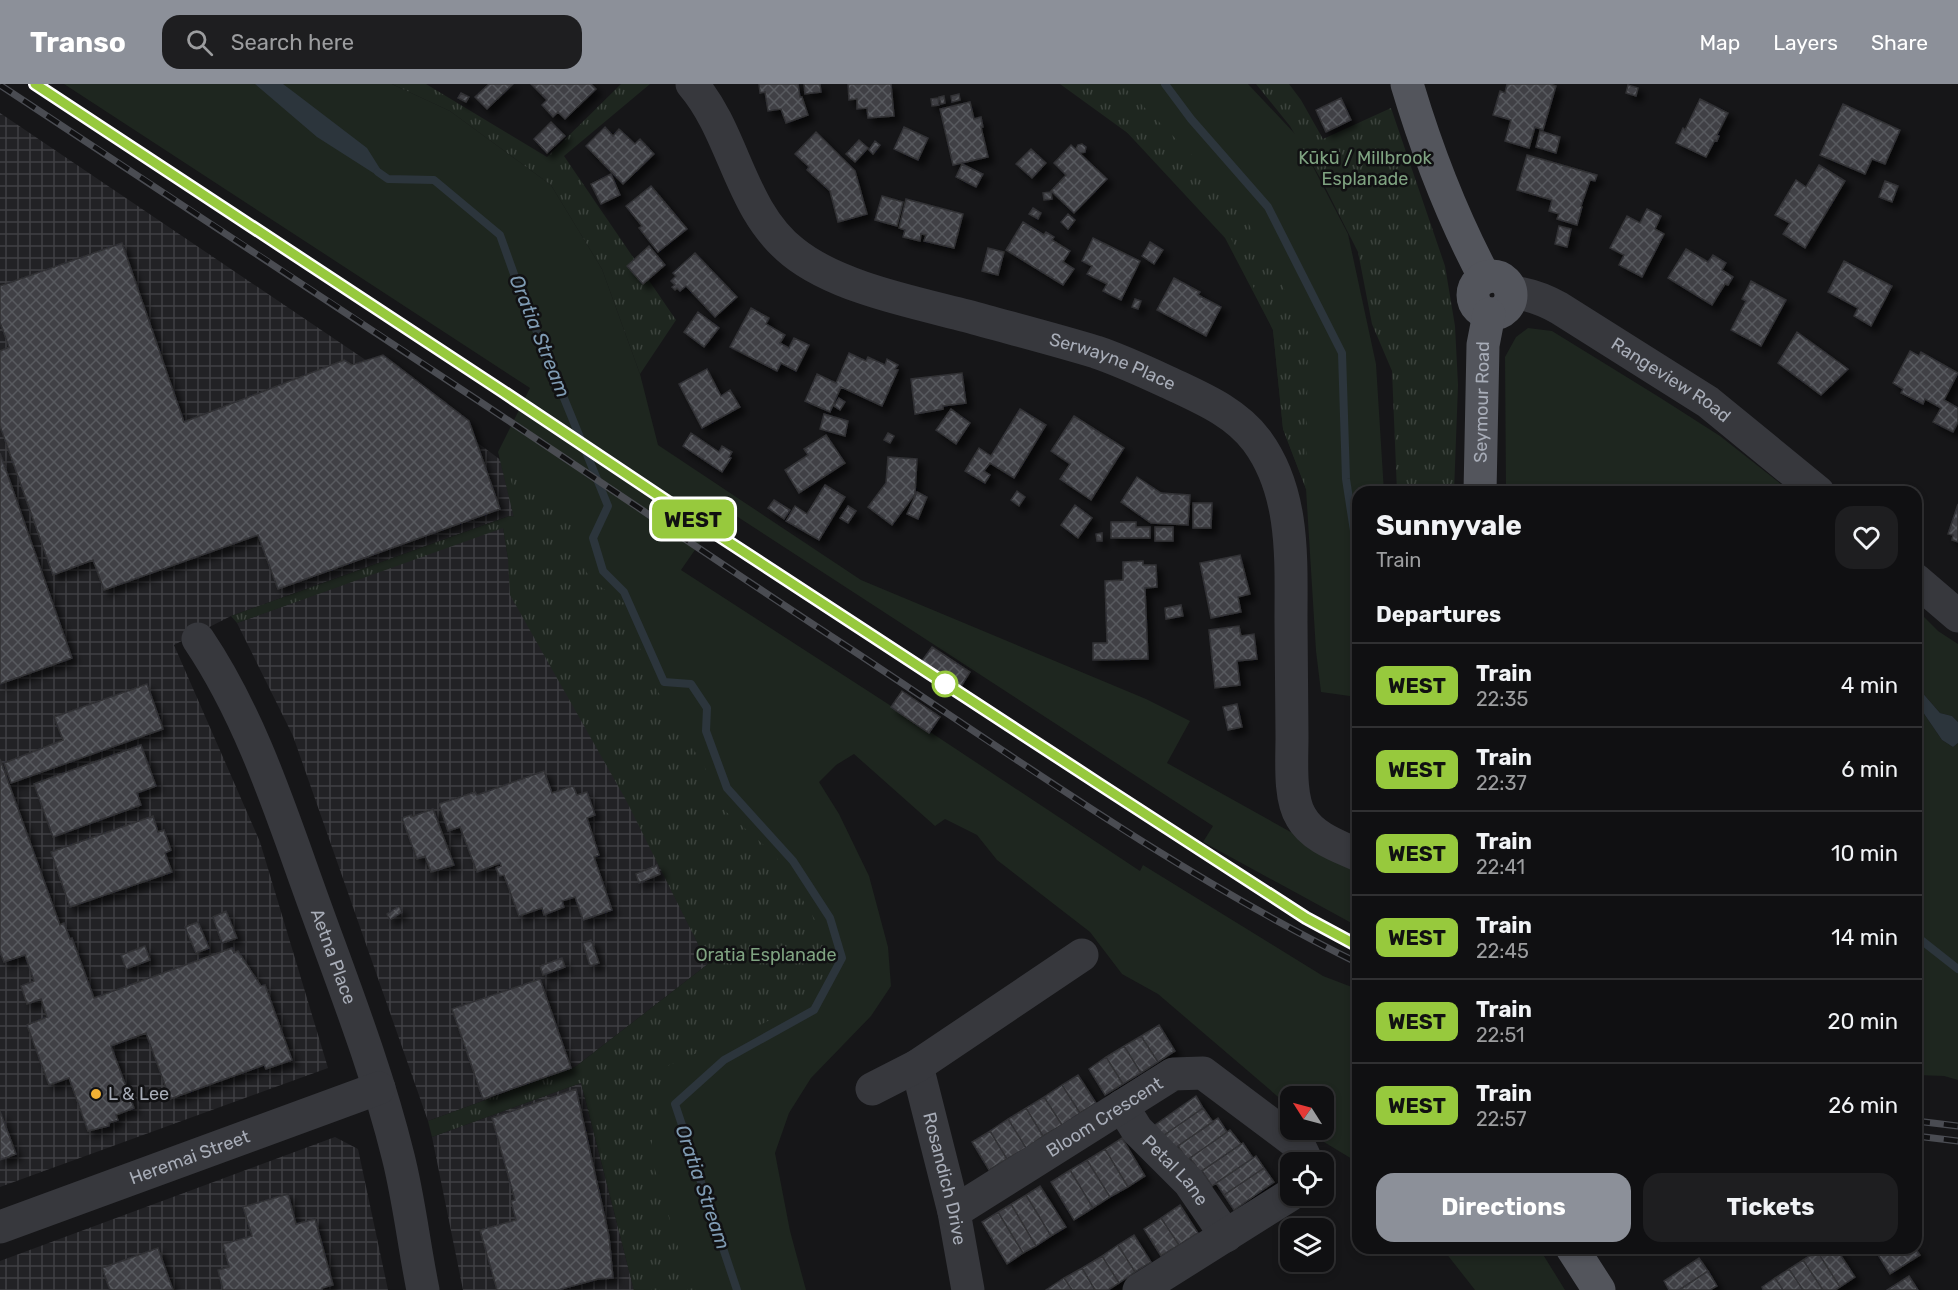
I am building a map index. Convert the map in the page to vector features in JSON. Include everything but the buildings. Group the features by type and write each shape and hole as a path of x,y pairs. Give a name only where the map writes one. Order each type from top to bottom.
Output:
{"main road":[{"path":"1407,84 1428,150 1464,237 1495,295"},
{"name":"Seymour Road","path":"1480,486 1483,345 1495,295"},
{"path":"1576,1254 1599,1290"}],"street":[{"name":"Serwayne Place","path":"692,84 712,114 748,195 762,216 792,252 814,266 836,278 1097,352 1141,369 1204,399 1234,417 1256,440 1272,464 1287,512 1291,565 1294,804 1307,826 1321,837 1352,852"},
{"name":"Rangeview Road","path":"1495,295 1534,296 1559,308 1708,402 1811,486"},
{"path":"1922,585 1958,616"},
{"name":"Aetna Place","path":"198,639 247,725 290,837 380,1088 399,1158 423,1290"},
{"path":"872,1089 916,1066 1082,955"},
{"name":"Rosandich Drive","path":"916,1066 954,1212 968,1290"},
{"name":"Bloom Crescent","path":"954,1212 1173,1074 1203,1073 1299,1144 1303,1152"},
{"name":"Heremai Street","path":"0,1227 380,1088"},
{"name":"Petal Lane","path":"1122,1106 1137,1130 1189,1182 1226,1236"},
{"path":"1138,1290 1280,1201"}],"shaded area":[{"path":"255,84 283,84 367,148 389,183 317,137"},
{"path":"0,113 376,367 506,464 523,517 509,516 231,616 174,645 260,842 328,1068 0,1187"},
{"path":"503,527 508,559 708,964 575,1067 428,1121 293,736 237,623"},
{"path":"1922,692 1940,713 1952,716 1958,722 1958,743 1953,747 1942,740 1922,711"},
{"path":"581,1083 634,1290 463,1290 432,1137"},
{"path":"335,1137 358,1149 388,1290 0,1290 0,1261"}],"green space":[{"path":"64,84 392,84 450,111 551,185 602,269 640,374 658,445 861,580 1146,699 1190,721 1167,763 1352,866 1352,923 1203,842 1213,826 724,508 681,570 1140,871 1143,865 1323,976 1352,987 1352,1159 1321,1140 1334,1140 1334,1086 1280,1086 1280,1098 1158,994 1122,974 1090,932 997,860 977,835 945,819 935,826 854,754 836,765 819,782 839,814 869,876 888,947 891,986 871,1016 811,1078 789,1113 775,1153 790,1231 806,1290 634,1290 584,1089 712,964 521,547 498,452 530,388"},
{"path":"392,84 426,84 547,157 621,84 650,84 564,156 676,320 640,374 602,269 551,185 450,111"},
{"path":"1060,84 1121,84 1234,197 1308,332 1306,489 1283,429 1273,330 1229,234 1129,134"},
{"path":"1082,84 1248,84 1297,136 1348,234 1376,364 1384,486 1352,486 1352,696 1321,692 1316,651 1306,489 1283,429 1273,330 1225,238"},
{"name":"Kūkū / Millbrook Esplanade","path":"1256,84 1289,84 1323,139 1391,108 1445,266 1455,326 1458,385 1454,486 1397,486 1392,371 1372,324 1358,252 1322,181 1290,126"},
{"path":"1528,328 1552,331 1720,436 1783,486 1506,486 1505,357 1516,337"},
{"name":"Oratia Esplanade","path":"506,464 577,522 575,553 592,581 624,603 652,682 713,781 724,810 775,855 817,923 833,961 815,997 750,1030 665,1067 650,1153 680,1253 696,1290 634,1290 581,1083 432,1137 428,1121 575,1067 708,964 626,800 510,595 503,528 237,623 231,616 509,516 522,517"},
{"path":"1922,615 1938,631 1958,644 1958,722 1952,716 1940,713 1922,692"},
{"path":"1922,711 1942,740 1953,747 1958,743 1958,1080 1944,1076 1922,1075"},
{"path":"1447,1254 1543,1254 1565,1290 1475,1290"}],"waterway":[{"path":"1165,84 1191,119 1268,207 1342,353 1346,479 1352,518"},
{"name":"Oratia Stream","path":"378,172 388,179 434,180 500,235 519,288 608,506 593,538 603,571 624,592 664,682 691,684 707,708 706,731 727,788 793,861 830,918 842,958 814,1010 724,1060 675,1104 737,1290"},
{"path":"1922,941 1958,969"}],"railway":[{"path":"35,84 1119,797 1306,918 1352,943"},
{"path":"0,85 1094,811 1224,891 1352,960"},
{"path":"1922,1122 1958,1126"},
{"path":"1922,1137 1958,1141"}],"train":[{"name":"WEST","path":"35,84 1099,784 1306,918 1352,943"}],"place":[{"name":"L & Lee","path":"96,1094"}]}
